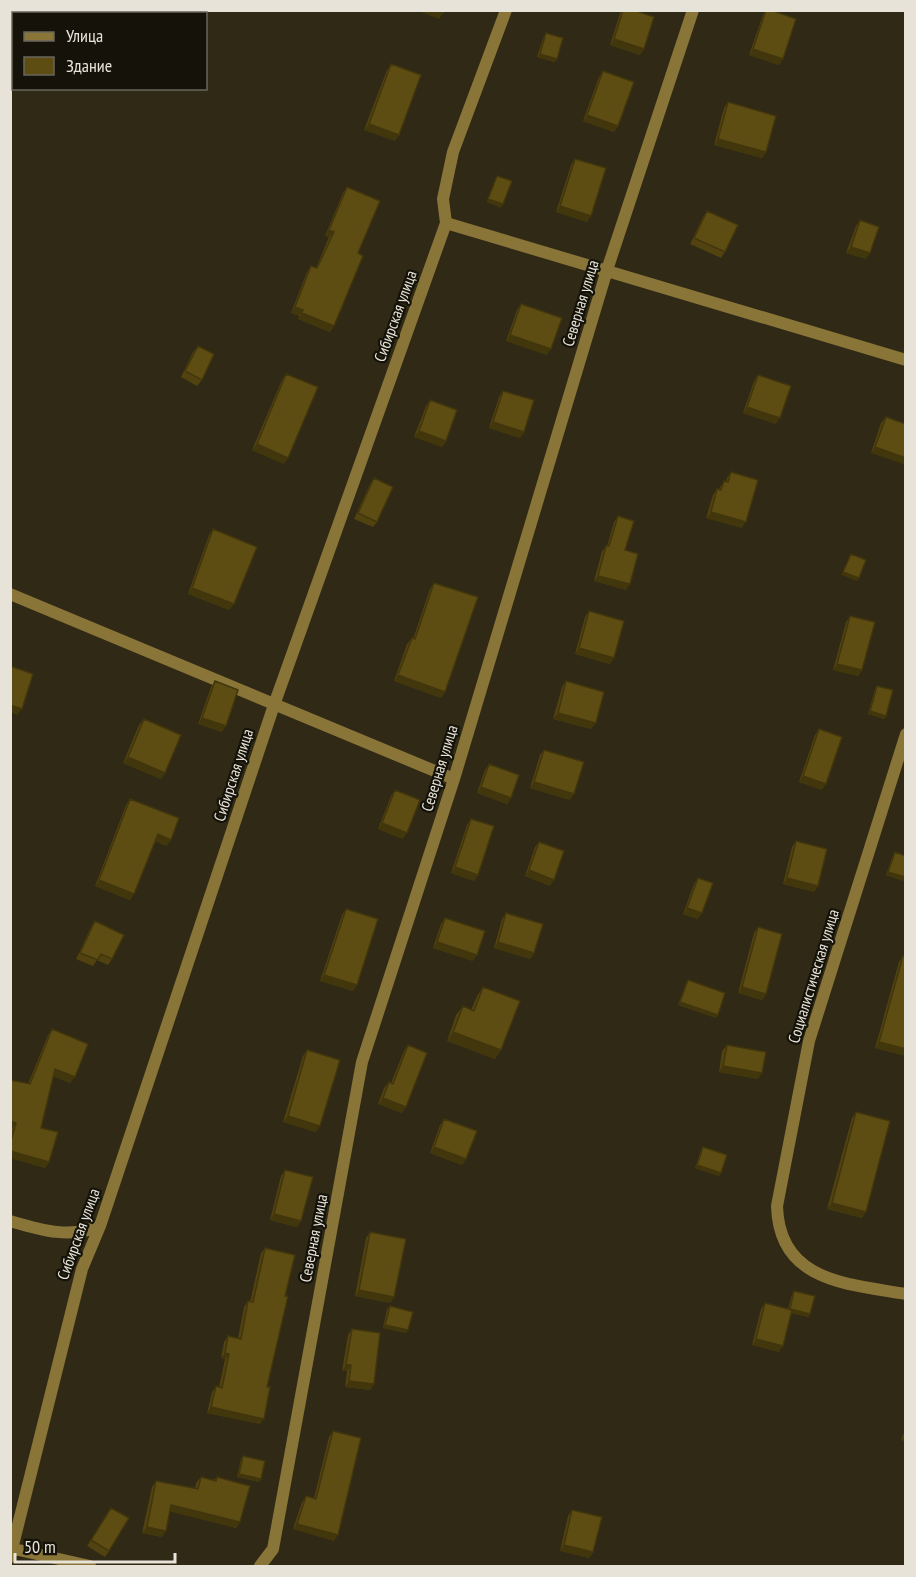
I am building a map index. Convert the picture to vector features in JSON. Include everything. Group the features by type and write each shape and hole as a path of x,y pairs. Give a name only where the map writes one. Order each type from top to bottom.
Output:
{"street":[{"name":"Сибирская улица","path":"11,1551 75,1292 88,1250 100,1226 274,705 446,223 443,199 453,152 506,10"},
{"name":"Северная улица","path":"260,1566 273,1549 362,1062 454,779 607,270 693,10"},
{"path":"446,223 906,360"},
{"path":"10,594 454,779"},
{"name":"Социалистическая улица","path":"906,734 809,1041 777,1206 780,1232 797,1257 818,1276 830,1281 906,1294"},
{"path":"10,1221 69,1234 100,1226"},
{"path":"11,1551 90,1566"}],"building":[{"path":"623,10 634,10 654,17 644,49 614,39"},
{"path":"766,10 796,19 783,59 753,49"},
{"path":"12,20 12,70 10,73 10,22"},
{"path":"546,33 563,38 557,59 540,54"},
{"path":"391,64 421,75 399,135 369,124"},
{"path":"603,71 634,82 618,126 587,115"},
{"path":"728,102 776,116 766,152 718,139"},
{"path":"575,159 606,168 591,216 560,206"},
{"path":"497,176 512,181 503,204 488,199"},
{"path":"347,187 380,201 358,253 363,256 334,326 302,313 303,310 295,307 311,266 317,268 334,232 329,230"},
{"path":"707,211 738,225 725,252 694,238"},
{"path":"860,220 879,227 870,253 851,247"},
{"path":"521,304 562,318 551,349 510,335"},
{"path":"198,346 214,354 202,380 185,371"},
{"path":"286,374 318,387 288,458 257,444"},
{"path":"758,375 791,386 780,418 747,407"},
{"path":"503,391 534,400 524,432 493,422"},
{"path":"430,400 457,410 446,441 419,431"},
{"path":"886,417 906,424 906,458 875,447"},
{"path":"731,472 758,480 746,522 711,512 717,489 721,490 724,481 728,482"},
{"path":"374,478 393,487 377,522 358,513"},
{"path":"618,516 634,521 625,550 638,554 630,584 598,576 606,546 609,546"},
{"path":"213,529 257,547 234,604 192,588"},
{"path":"851,554 866,560 859,578 843,572"},
{"path":"434,583 478,597 445,692 398,675 412,638 415,639"},
{"path":"589,611 624,621 614,658 579,648"},
{"path":"850,616 875,622 862,670 837,664"},
{"path":"10,666 33,674 22,709 10,705"},
{"path":"215,681 238,690 226,726 202,718"},
{"path":"566,681 604,692 596,723 558,713"},
{"path":"877,686 893,690 886,716 870,711"},
{"path":"144,719 181,735 165,773 128,757"},
{"path":"819,729 842,737 826,784 803,776"},
{"path":"544,750 584,762 574,794 534,782"},
{"path":"489,764 519,775 511,798 481,787"},
{"path":"395,790 420,800 407,833 382,823"},
{"path":"130,799 179,818 171,840 158,834 134,894 99,880"},
{"path":"471,819 494,826 478,875 455,867"},
{"path":"796,841 827,849 818,886 787,878"},
{"path":"539,842 564,851 554,880 529,870"},
{"path":"895,852 906,856 905,877 888,872"},
{"path":"698,878 713,883 702,913 687,908"},
{"path":"346,909 378,919 357,985 324,975"},
{"path":"506,913 543,924 534,953 498,942"},
{"path":"445,918 485,931 477,955 437,942"},
{"path":"95,921 124,935 112,959 101,954 98,960 80,953"},
{"path":"758,927 782,934 766,994 742,987"},
{"path":"903,956 906,957 906,1049 879,1042"},
{"path":"688,980 725,993 718,1015 680,1002"},
{"path":"483,987 520,1001 501,1050 453,1032 463,1006 474,1011"},
{"path":"52,1029 88,1044 75,1077 55,1069 41,1128 58,1132 49,1162 10,1151 16,1123 10,1121 10,1080 30,1084"},
{"path":"408,1045 427,1053 406,1107 383,1098 389,1082 393,1084"},
{"path":"727,1045 766,1052 762,1073 723,1066"},
{"path":"307,1050 340,1060 320,1126 288,1116"},
{"path":"856,1112 890,1121 866,1212 832,1203"},
{"path":"444,1119 477,1131 466,1159 434,1147"},
{"path":"703,1147 727,1155 721,1173 697,1165"},
{"path":"285,1170 313,1177 301,1221 274,1214"},
{"path":"370,1232 406,1239 394,1297 359,1290"},
{"path":"265,1248 295,1255 267,1387 270,1387 264,1419 211,1407 216,1386 222,1388 229,1354 225,1353 228,1336 241,1339 248,1301 253,1302"},
{"path":"794,1291 815,1296 810,1314 790,1309"},
{"path":"765,1303 792,1310 783,1346 756,1339"},
{"path":"390,1306 413,1312 408,1330 385,1325"},
{"path":"352,1329 380,1333 374,1384 349,1381 351,1365 346,1365"},
{"path":"333,1431 361,1438 338,1535 297,1524 306,1496 316,1499"},
{"path":"243,1456 265,1461 261,1479 239,1474"},
{"path":"201,1477 216,1481 217,1477 250,1486 240,1522 171,1505 166,1531 147,1527 156,1481 198,1489"},
{"path":"111,1508 129,1518 109,1551 91,1540"},
{"path":"572,1510 602,1517 593,1552 564,1545"}]}
